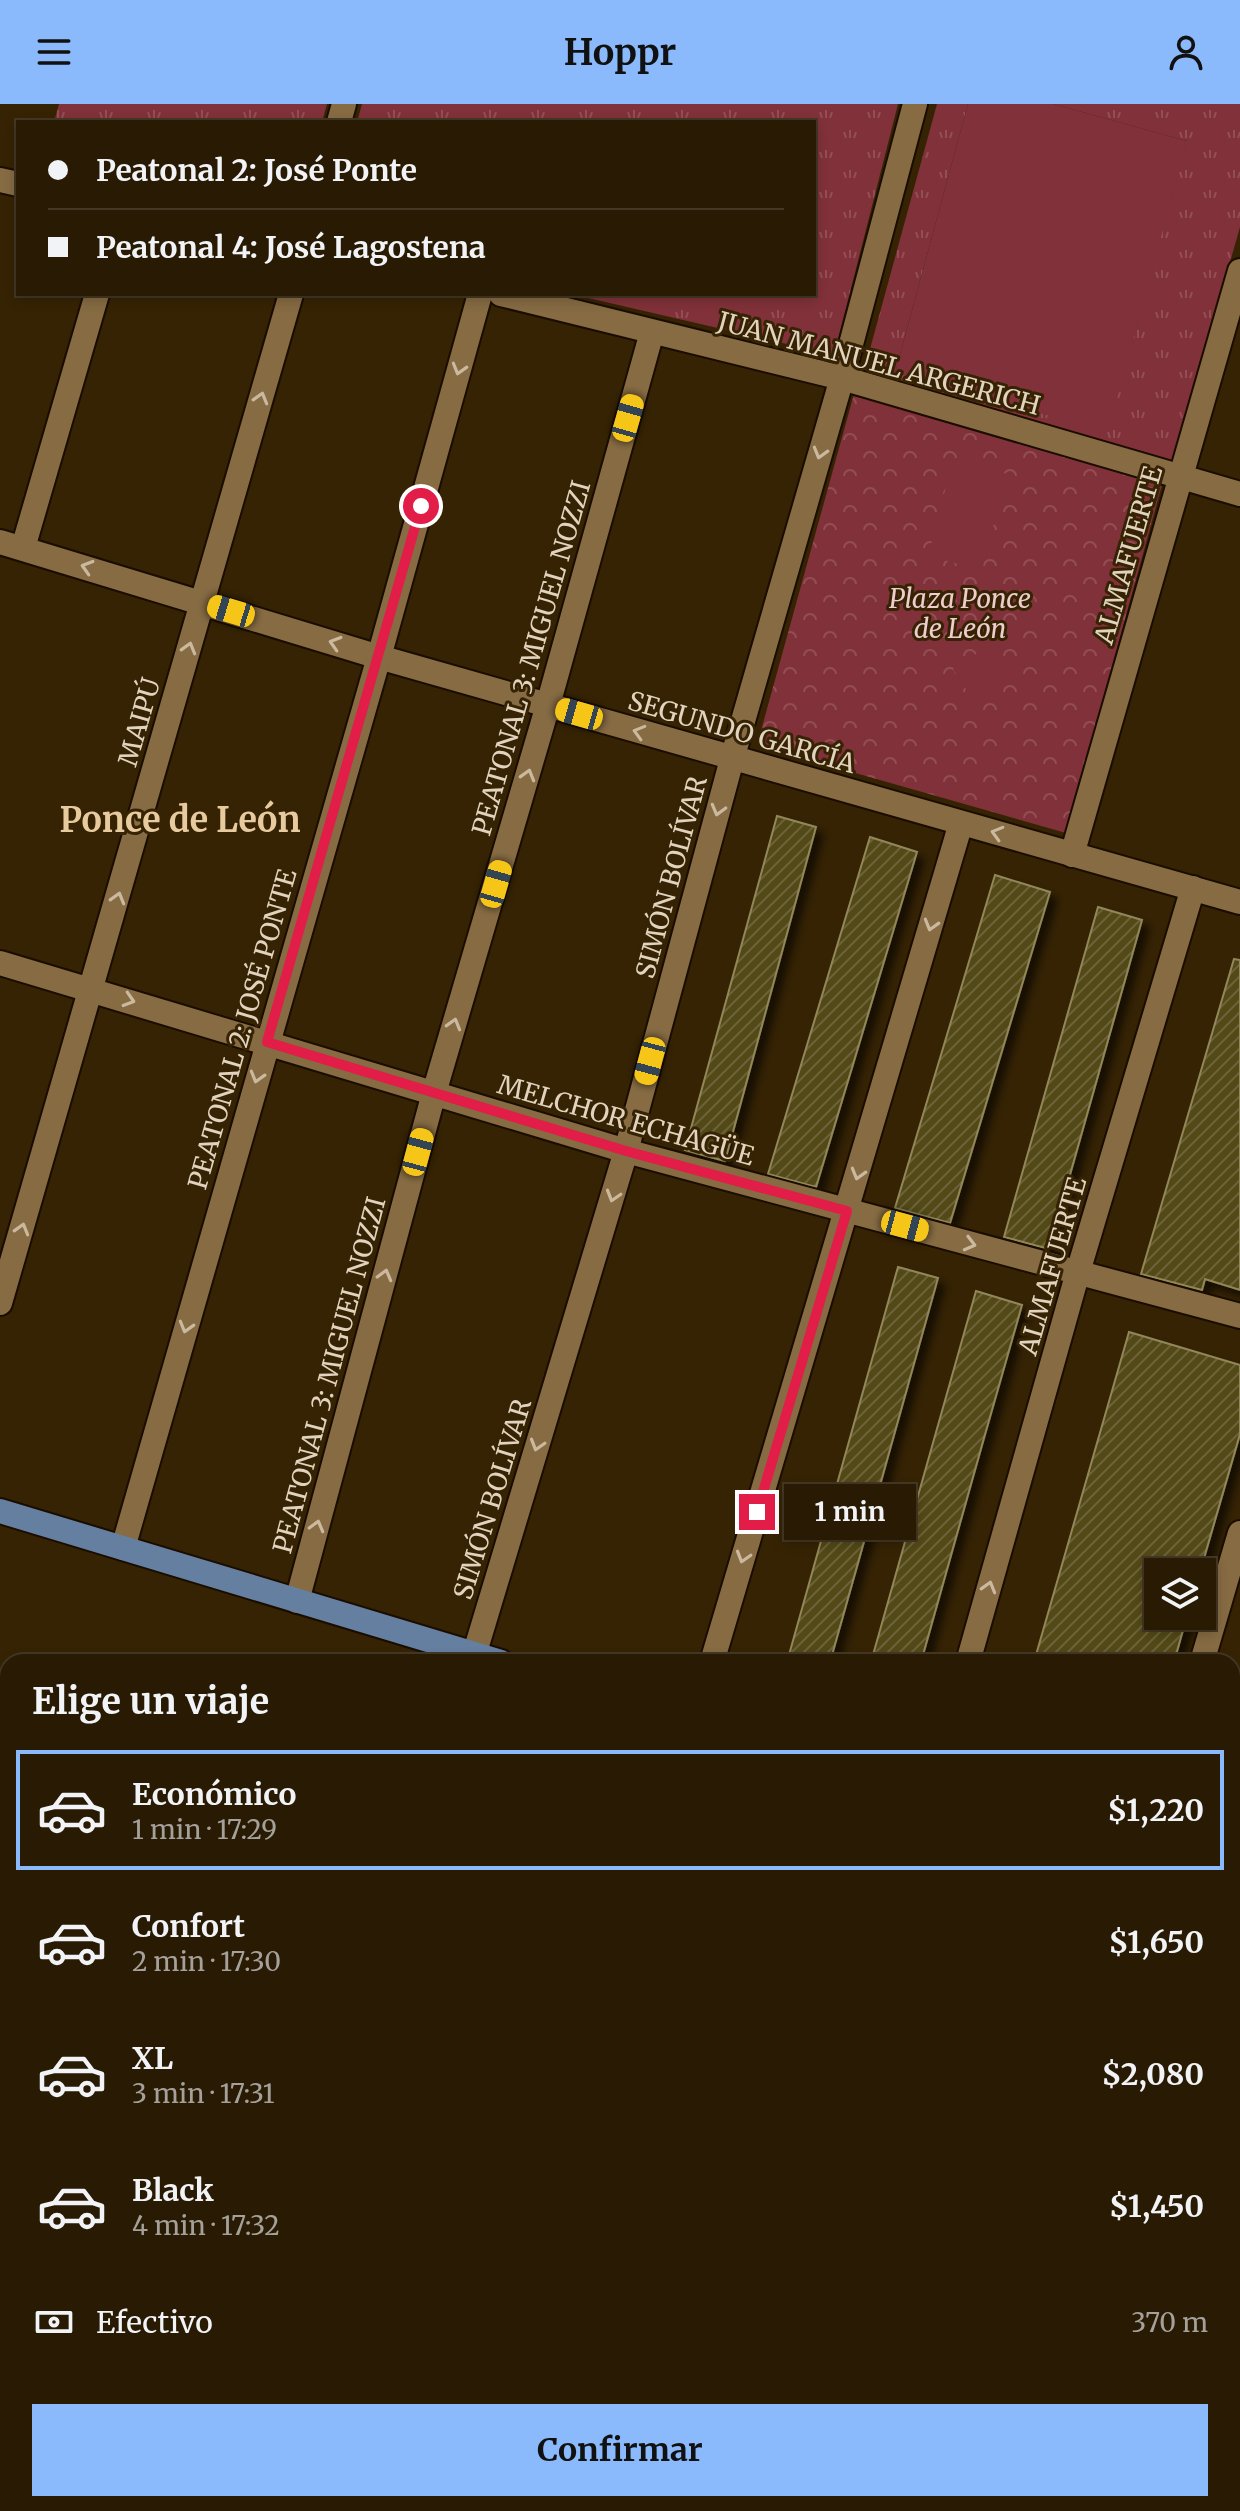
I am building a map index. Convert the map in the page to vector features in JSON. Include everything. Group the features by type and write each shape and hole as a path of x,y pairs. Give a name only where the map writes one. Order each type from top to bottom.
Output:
{"main road":[{"path":"0,1511 461,1654"}],"street":[{"name":"SIMÓN BOLÍVAR","path":"474,1654 626,1151 732,759 842,378 915,104"},
{"name":"ALMAFUERTE","path":"1072,855 1240,271"},
{"path":"12,545 96,296"},
{"name":"MAIPÚ","path":"0,1303 290,296"},
{"name":"PEATONAL 2: JOSÉ PONTE","path":"123,1548 479,296"},
{"name":"JUAN MANUEL ARGERICH","path":"509,296 842,378 1240,494"},
{"name":"PEATONAL 3: MIGUEL NOZZI","path":"297,1601 434,1093 548,705 652,332"},
{"name":"SEGUNDO GARCÍA","path":"12,545 379,657 1240,902"},
{"path":"714,1654 961,823"},
{"name":"ALMAFUERTE","path":"970,1654 1078,1272 1193,888"},
{"name":"MELCHOR ECHAGÜE","path":"0,963 626,1151 1240,1316"},
{"path":"1204,1654 1240,1533"}],"green space":[{"path":"59,104 327,104 323,120 55,120"},
{"path":"362,104 898,104 834,355 580,296 816,296 816,120 358,120"},
{"path":"937,104 968,104 895,373 1187,141 1053,104 1240,104 1240,227 1173,462 864,371"},
{"path":"968,104 1053,104 1187,141 1108,432 895,373"},
{"name":"Plaza Ponce de León","path":"854,394 1163,481 1066,833 757,745"},
{"path":"953,460 1007,474 982,570 928,556"},
{"path":"995,642 1016,676 974,702 953,669"}],"building":[{"path":"777,816 816,827 725,1161 685,1150"},
{"path":"870,837 917,852 816,1187 768,1174"},
{"path":"995,875 1050,892 950,1223 895,1208"},
{"path":"1098,907 1142,920 1049,1249 1004,1237"},
{"path":"1234,959 1240,960 1240,1290 1205,1279 1202,1290 1141,1274"},
{"path":"898,1267 938,1278 832,1654 789,1654"},
{"path":"976,1291 1022,1305 923,1654 873,1654"},
{"path":"1129,1332 1240,1365 1240,1434 1204,1558 1144,1558 1144,1630 1183,1630 1176,1654 1036,1654"}],"district":[{"name":"Ponce de León","path":"180,820"}],"route":[{"path":"421,506 267,1042 626,1151 847,1211 757,1512"}]}
